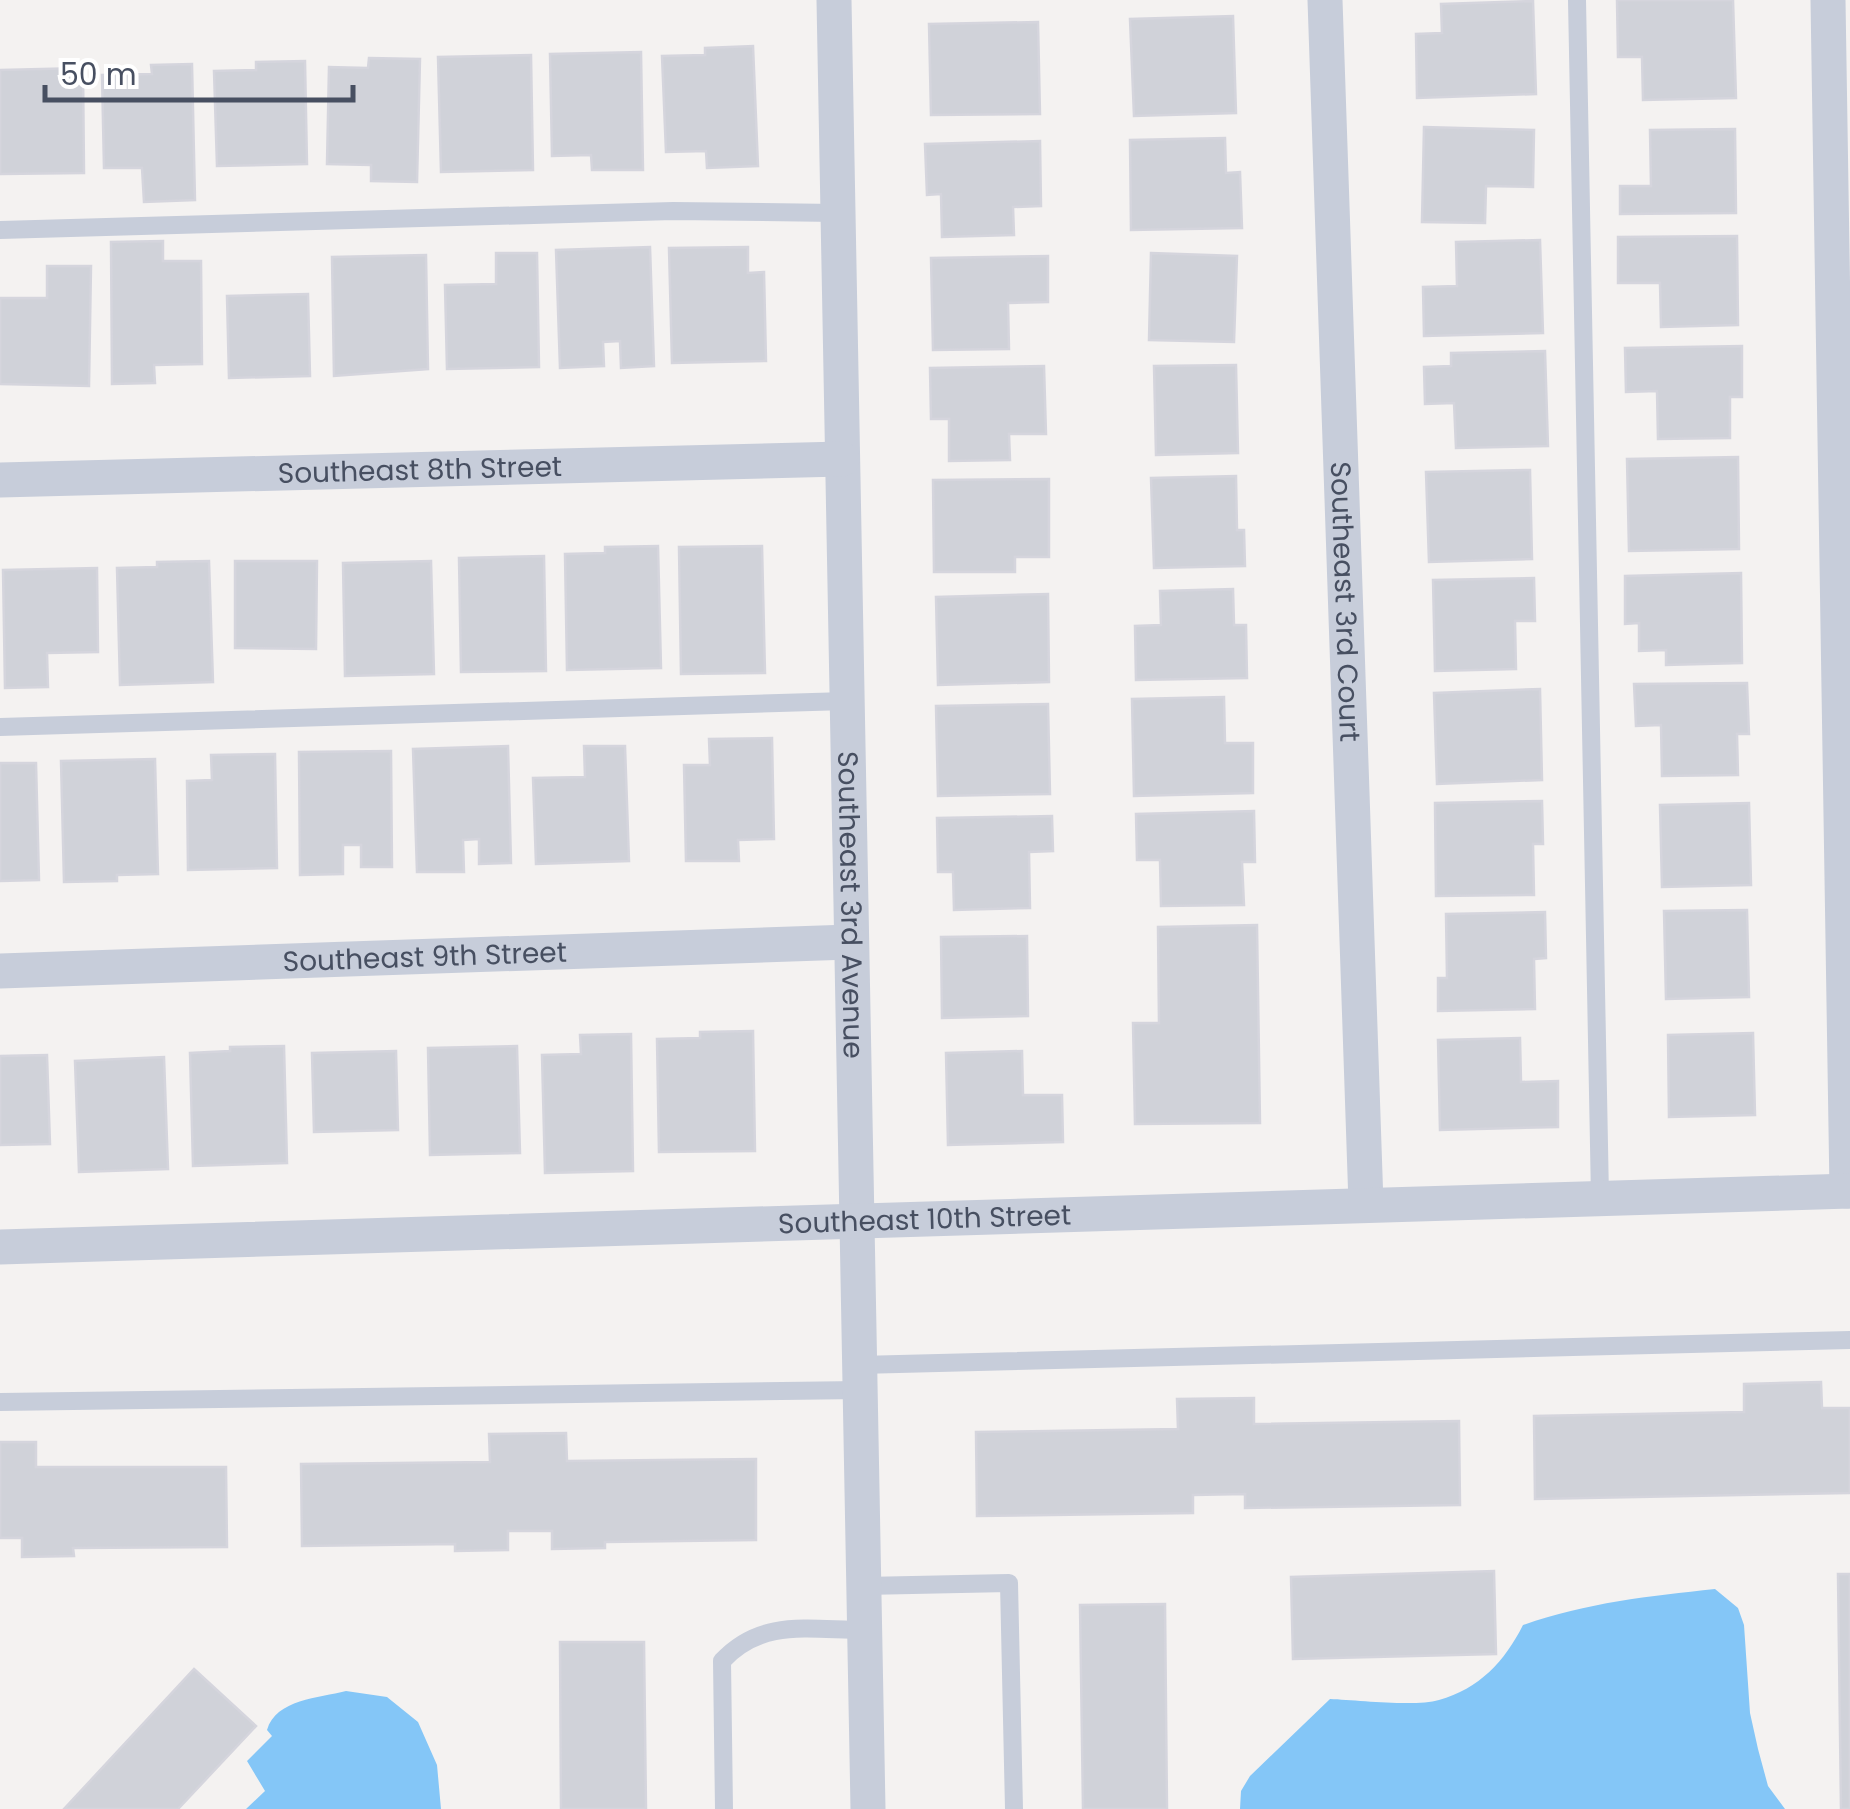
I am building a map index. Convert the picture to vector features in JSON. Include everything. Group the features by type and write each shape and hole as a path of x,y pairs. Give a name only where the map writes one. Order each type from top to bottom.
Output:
{"street":[{"name":"Southeast 3rd Avenue","path":"834,0 868,1809"},
{"name":"Southeast 3rd Court","path":"1324,0 1366,1204"},
{"path":"1828,0 1848,1190"},
{"name":"Southeast 8th Street","path":"0,480 842,460"},
{"name":"Southeast 9th Street","path":"0,971 850,942"},
{"name":"Southeast 10th Street","path":"0,1247 1848,1190"}],"lane":[{"path":"1576,0 1600,1198"},
{"path":"0,230 673,211 838,212"},
{"path":"0,727 846,701"},
{"path":"0,1402 859,1378 1850,1340"},
{"path":"864,1586 1010,1583 1014,1809"},
{"path":"724,1809 722,1660 750,1637 766,1631 864,1630"}],"water":[{"path":"1715,1589 1738,1608 1744,1625 1750,1713 1758,1749 1768,1786 1785,1809 1240,1809 1241,1791 1250,1776 1330,1699 1401,1703 1439,1700 1466,1689 1489,1672 1523,1625 1594,1606"},
{"path":"346,1691 387,1697 418,1722 437,1765 441,1809 246,1809 265,1791 247,1761 272,1736 267,1730 272,1720 289,1706"}],"building":[{"path":"1617,0 1733,0 1736,98 1643,100 1642,57 1618,57"},
{"path":"1533,1 1536,94 1417,98 1416,34 1442,33 1441,4"},
{"path":"1233,16 1236,113 1134,116 1130,19"},
{"path":"1038,22 1040,114 931,115 929,24"},
{"path":"753,46 758,166 707,168 706,151 666,152 662,56 705,55 705,48"},
{"path":"641,52 643,170 592,170 591,155 552,156 550,54"},
{"path":"531,55 533,170 441,172 438,57"},
{"path":"369,58 420,59 417,182 371,181 371,165 327,164 329,67 368,68"},
{"path":"305,61 307,164 217,166 214,71 256,70 256,62"},
{"path":"192,64 195,200 144,202 142,168 104,168 102,75 152,74 151,65"},
{"path":"83,68 84,173 0,174 0,70"},
{"path":"1424,127 1534,130 1533,187 1486,186 1485,223 1422,222"},
{"path":"1735,129 1736,213 1620,214 1620,186 1651,186 1650,130"},
{"path":"1225,138 1226,173 1240,172 1242,228 1131,230 1130,140"},
{"path":"1040,141 1041,206 1013,207 1014,235 942,237 941,194 927,195 925,144"},
{"path":"1737,236 1738,325 1661,327 1660,283 1618,283 1618,237"},
{"path":"1540,240 1543,333 1424,336 1423,287 1457,286 1456,242"},
{"path":"163,241 163,261 201,261 202,364 154,365 155,383 112,384 111,242"},
{"path":"650,247 654,366 621,368 620,341 603,342 604,366 560,368 556,250"},
{"path":"748,247 748,273 764,272 766,361 672,363 669,248"},
{"path":"496,253 537,253 539,367 447,369 445,285 496,284"},
{"path":"1151,253 1237,256 1234,342 1149,340"},
{"path":"426,255 428,369 334,376 332,257"},
{"path":"1048,256 1048,302 1008,303 1009,349 933,350 931,258"},
{"path":"47,266 91,266 89,386 0,384 0,298 47,298"},
{"path":"308,294 310,376 229,378 227,296"},
{"path":"1742,346 1742,397 1730,397 1730,438 1658,439 1657,391 1626,392 1625,348"},
{"path":"1545,351 1548,446 1456,448 1454,403 1425,404 1424,367 1451,366 1451,353"},
{"path":"1236,365 1238,453 1156,455 1154,366"},
{"path":"1044,366 1046,434 1009,434 1010,460 949,461 949,419 931,419 930,368"},
{"path":"1738,457 1739,549 1629,551 1627,459"},
{"path":"1530,470 1532,559 1429,562 1426,472"},
{"path":"1236,476 1237,530 1244,530 1245,566 1154,568 1151,478"},
{"path":"1049,479 1049,557 1015,557 1015,572 934,572 933,480"},
{"path":"658,546 661,668 567,670 565,554 605,553 605,547"},
{"path":"762,546 765,673 681,674 679,547"},
{"path":"544,556 546,671 461,672 459,558"},
{"path":"209,561 213,682 120,685 117,568"},
{"path":"235,561 317,561 316,649 235,648"},
{"path":"431,561 434,674 345,676 343,563"},
{"path":"97,568 98,652 47,653 48,687 5,688 3,570"},
{"path":"1741,573 1742,663 1666,665 1666,650 1639,651 1639,623 1625,624 1625,576"},
{"path":"1534,578 1535,621 1515,621 1516,669 1435,671 1433,580"},
{"path":"1233,589 1234,625 1246,625 1247,678 1136,680 1135,626 1161,625 1160,591"},
{"path":"1048,594 1049,682 938,685 936,597"},
{"path":"1747,683 1749,734 1737,734 1738,775 1662,776 1661,725 1636,726 1634,684"},
{"path":"1540,689 1542,780 1437,784 1434,693"},
{"path":"1224,697 1225,743 1253,743 1253,793 1134,796 1132,699"},
{"path":"1048,704 1050,794 938,796 936,706"},
{"path":"772,738 774,839 738,840 739,861 686,861 684,765 710,765 709,739"},
{"path":"508,746 511,863 479,864 479,839 463,840 464,872 417,872 413,749"},
{"path":"584,746 625,746 629,861 536,864 533,778 585,777"},
{"path":"391,751 392,867 361,867 361,845 343,845 343,874 300,875 299,752"},
{"path":"275,754 277,868 188,870 187,781 212,780 211,755"},
{"path":"155,759 158,874 117,875 117,881 64,882 61,761"},
{"path":"0,763 36,763 39,880 0,881"},
{"path":"1542,801 1543,844 1533,844 1534,895 1436,896 1435,803"},
{"path":"1749,803 1751,885 1662,887 1660,805"},
{"path":"1254,811 1255,862 1242,862 1244,905 1161,906 1160,860 1137,860 1136,814"},
{"path":"1052,816 1053,851 1029,852 1030,908 954,910 953,872 938,872 937,818"},
{"path":"1747,910 1749,997 1666,999 1664,911"},
{"path":"1545,912 1546,958 1534,959 1535,1009 1438,1011 1438,978 1447,978 1446,914"},
{"path":"1257,925 1260,1123 1135,1124 1133,1023 1159,1023 1158,927"},
{"path":"1027,936 1028,1016 942,1018 941,937"},
{"path":"753,1031 755,1151 659,1152 657,1039 700,1038 700,1032"},
{"path":"1753,1033 1755,1115 1669,1117 1668,1035"},
{"path":"631,1034 633,1171 545,1173 542,1055 581,1054 580,1035"},
{"path":"1520,1038 1521,1082 1558,1081 1558,1127 1440,1130 1438,1040"},
{"path":"284,1046 287,1163 193,1166 190,1053 230,1051 230,1047"},
{"path":"517,1046 520,1153 430,1155 428,1048"},
{"path":"396,1051 398,1130 314,1132 312,1053"},
{"path":"1022,1051 1023,1095 1062,1095 1063,1142 948,1145 946,1053"},
{"path":"47,1055 50,1144 0,1145 0,1056"},
{"path":"164,1057 168,1169 79,1172 75,1061"},
{"path":"1821,1382 1822,1408 1850,1408 1850,1493 1535,1499 1534,1416 1744,1412 1744,1384"},
{"path":"1254,1398 1254,1424 1459,1421 1460,1505 1245,1508 1245,1494 1193,1495 1193,1513 977,1516 976,1432 1178,1429 1177,1399"},
{"path":"566,1433 567,1461 756,1459 756,1540 605,1542 605,1548 552,1549 552,1531 508,1531 508,1550 455,1551 455,1544 302,1546 301,1464 490,1462 489,1434"},
{"path":"0,1442 36,1442 36,1467 226,1467 227,1547 73,1548 74,1556 22,1557 22,1538 0,1538"},
{"path":"1494,1571 1496,1654 1293,1659 1291,1577"},
{"path":"1838,1574 1850,1574 1850,1809 1841,1809"},
{"path":"1165,1604 1167,1809 1083,1809 1080,1605"},
{"path":"560,1642 644,1642 646,1809 561,1809"},
{"path":"194,1669 256,1726 178,1809 64,1809"}]}
